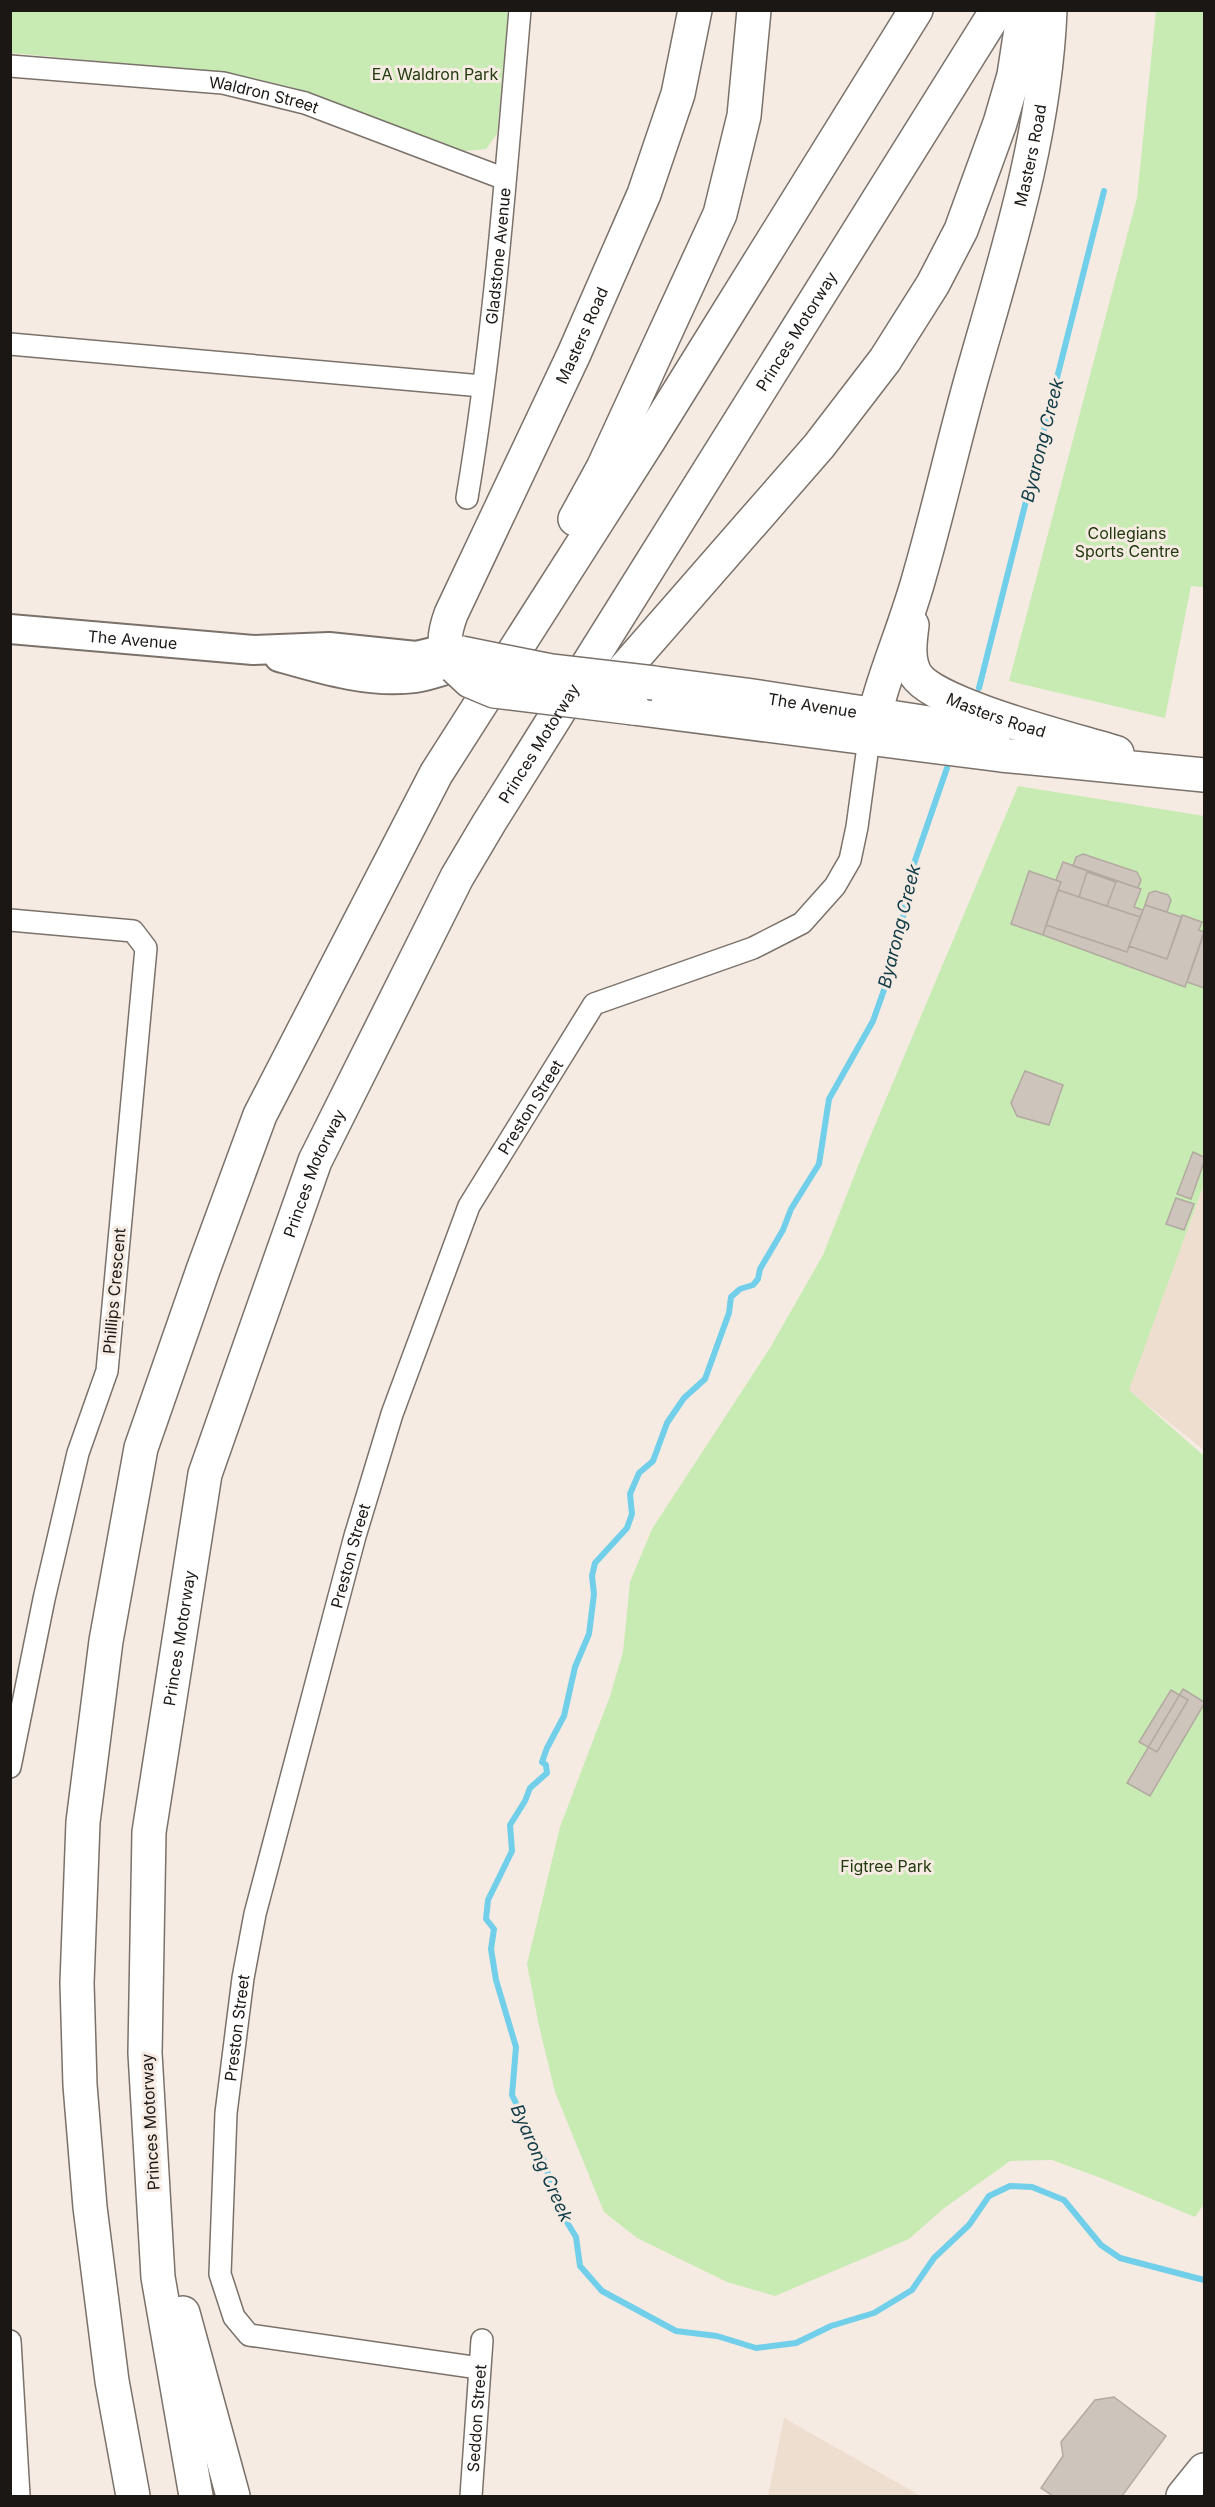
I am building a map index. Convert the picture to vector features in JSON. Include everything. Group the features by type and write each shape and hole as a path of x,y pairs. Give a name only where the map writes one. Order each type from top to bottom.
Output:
{"main road":[{"name":"Masters Road","path":"453,660 447,626 458,598 574,354 644,194 678,94 695,10"},
{"path":"132,2496 110,2369 90,2207 80,2085 78,1983 83,1822 106,1641 141,1448 260,1115 436,774 603,468 720,214 744,116 754,10"},
{"path":"436,774 649,440 916,10"},
{"name":"Masters Road","path":"872,727 920,576 958,426 1018,217 1034,149 1044,86 1023,12"},
{"path":"489,823 776,497 819,446 885,360 933,284 960,230 1006,104 1014,75 1023,12"},
{"name":"Princes Motorway","path":"196,2496 158,2277 145,2053 149,1832 205,1474 315,1161 457,877 489,823 1023,12"},
{"name":"Masters Road","path":"920,576 910,651 914,672 924,684 949,699 975,709 1192,774"},
{"name":"The Avenue","path":"10,628 253,650 329,647 453,660 470,681 494,691 644,696 872,727 1077,747 1192,774"},
{"path":"154,2210 233,2496"},
{"path":"1183,2496 1204,2470"}],"street":[{"name":"Gladstone Avenue","path":"466,498 476,441 496,281 520,10"},
{"name":"Waldron Street","path":"10,66 223,83 305,103 505,179"},
{"path":"10,344 482,386"},
{"name":"Preston Street","path":"479,2368 249,2336 234,2317 220,2274 226,2113 243,1978 255,1914 365,1503 392,1414 469,1206 594,1004 753,948 802,923 835,886 850,860 872,727"},
{"name":"Phillips Crescent","path":"10,920 133,931 146,948 107,1371 78,1453 44,1599 10,1767"},
{"name":"Seddon Street","path":"471,2496 482,2340"},
{"path":"10,2341 19,2496"}],"shaded area":[{"path":"1204,1184 1204,1450 1128,1390"},
{"path":"784,2418 921,2496 768,2496"}],"green space":[{"name":"EA Waldron Park","path":"10,11 505,11 508,14 497,134 486,149 465,151 430,140 295,88 253,78 195,70 11,53"},
{"name":"Collegians Sports Centre","path":"1156,11 1204,11 1204,587 1191,586 1165,718 1009,681 1137,198"},
{"name":"Figtree Park","path":"1018,786 1204,816 1204,1184 1129,1390 1204,1456 1204,2204 1195,2217 1052,2160 1010,2161 943,2209 909,2239 775,2296 727,2282 637,2238 604,2212 555,2092 527,1964 560,1827 610,1696 623,1652 630,1582 652,1529 770,1348 823,1255 862,1156"}],"building":[{"path":"1083,854 1137,872 1141,880 1138,888 1073,866 1076,857"},
{"path":"1063,862 1141,889 1134,907 1143,910 1140,917 1058,890 1061,882 1056,880"},
{"path":"1029,871 1061,882 1043,935 1011,924"},
{"path":"1087,872 1116,882 1107,906 1079,897"},
{"path":"1058,890 1140,917 1127,952 1046,925"},
{"path":"1155,891 1168,895 1171,900 1167,912 1145,905 1149,893"},
{"path":"1145,905 1182,917 1167,959 1129,946"},
{"path":"1182,915 1202,922 1199,930 1204,932 1185,987 1043,935 1046,925 1127,952 1129,946 1167,959"},
{"path":"1204,936 1204,988 1187,982"},
{"path":"1025,1071 1063,1085 1049,1125 1017,1116 1011,1103"},
{"path":"1193,1152 1204,1157 1204,1162 1191,1199 1177,1194"},
{"path":"1176,1198 1194,1204 1184,1230 1166,1224"},
{"path":"1183,1689 1204,1704 1150,1796 1127,1783"},
{"path":"1171,1690 1188,1700 1157,1752 1139,1742"},
{"path":"1114,2397 1166,2436 1122,2496 1053,2496 1041,2488 1063,2456 1061,2442 1095,2400"}],"waterway":[{"name":"Byarong Creek","path":"979,688 1104,191"},
{"name":"Byarong Creek","path":"947,768 909,878 890,973 873,1021 829,1099 819,1164 791,1209 783,1230 760,1269 758,1279 753,1285 740,1289 731,1297 729,1313 705,1379 684,1398 667,1423 653,1461 639,1473 630,1494 632,1514 627,1528 595,1563 592,1576 594,1594 589,1634 575,1667 564,1716 542,1762 546,1765 547,1773 530,1788 510,1825 512,1851 488,1900 486,1919 494,1929 491,1949 496,1980 516,2047 512,2095 546,2165 554,2201 576,2237 580,2266 602,2291 676,2331 717,2336 756,2348 796,2343 831,2326 874,2313 912,2290 934,2258 969,2225 989,2196 1010,2186 1032,2187 1064,2200 1101,2245 1120,2258 1204,2280"}]}
